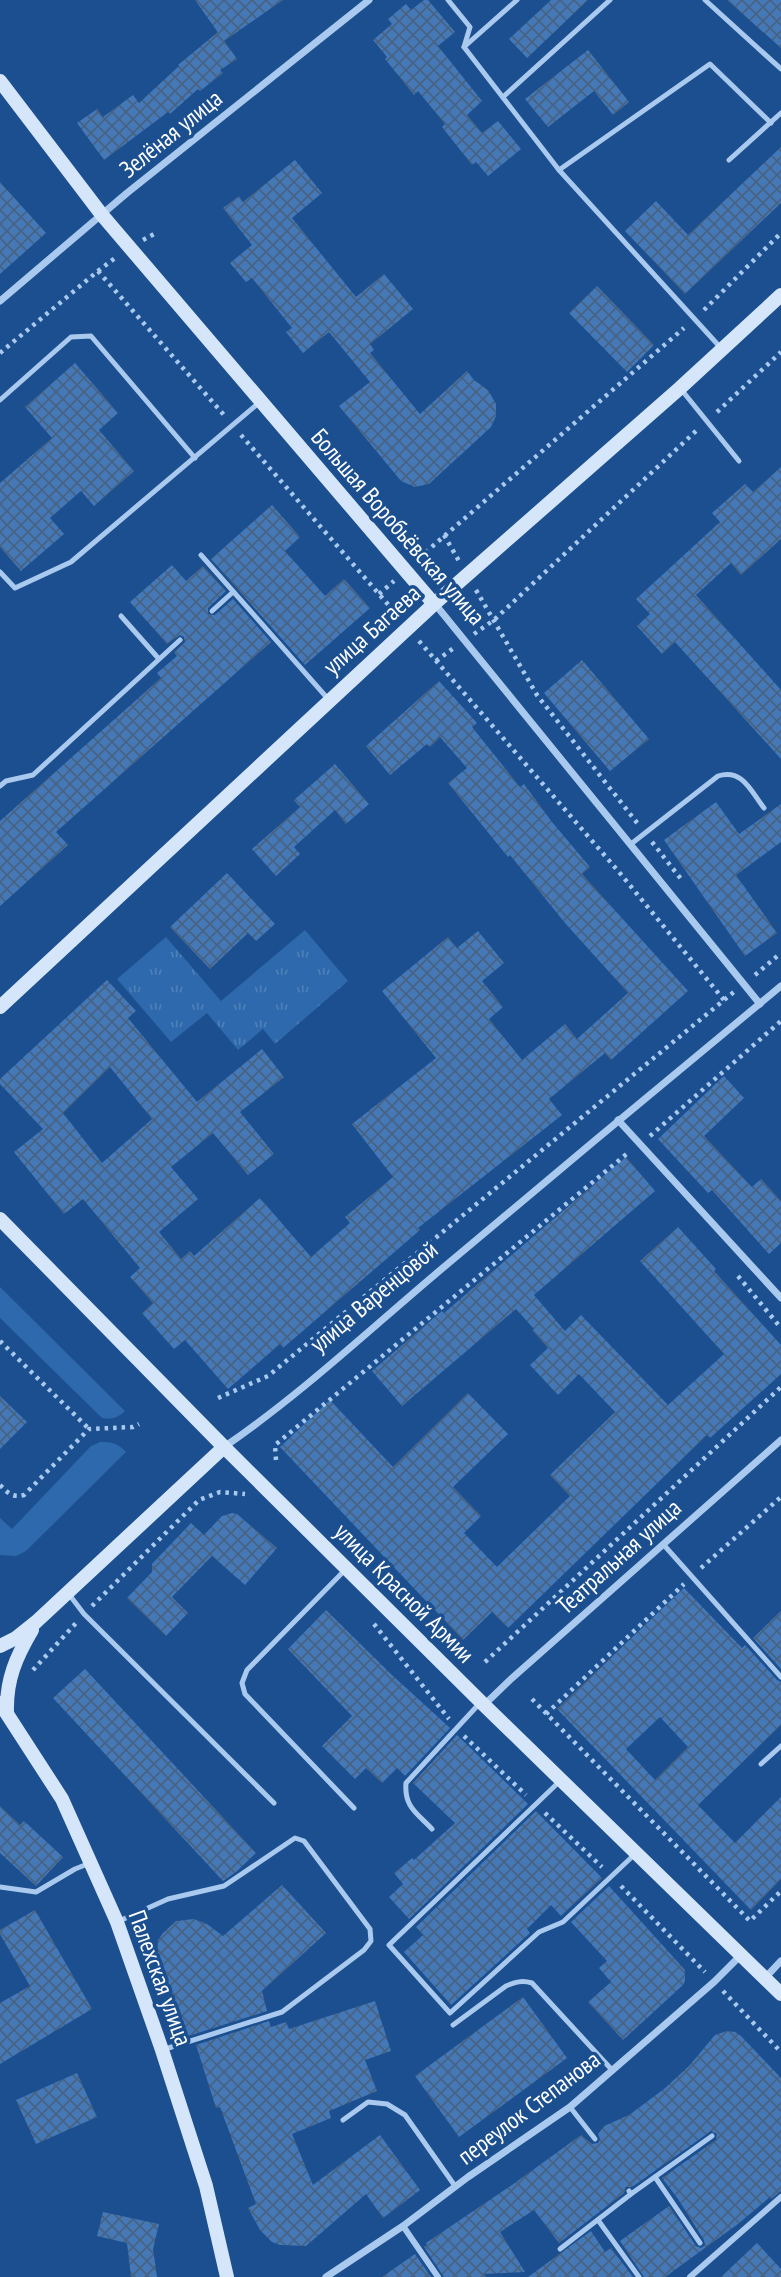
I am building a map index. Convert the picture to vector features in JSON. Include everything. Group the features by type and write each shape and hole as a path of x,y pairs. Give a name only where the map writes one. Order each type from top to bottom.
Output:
{"main road":[{"name":"Большая Воробьёвская улица","path":"3,89 102,215 435,604"},
{"name":"улица Багаева","path":"0,1007 328,700 781,295"},
{"name":"улица Красной Армии","path":"0,1219 224,1447 781,1994"},
{"name":"улица Варенцовой","path":"0,1646 16,1638 36,1622 224,1447"},
{"name":"Палехская улица","path":"36,1622 12,1668 4,1708 62,1799 117,1922 206,2186 227,2277"}],"street":[{"name":"Зелёная улица","path":"0,301 102,215 369,0"},
{"name":"Большая Воробьёвская улица","path":"435,604 760,1004"},
{"name":"улица Варенцовой","path":"224,1447 337,1359 618,1120 781,986"},
{"path":"618,1120 781,1298"},
{"name":"Театральная улица","path":"483,1704 781,1440"},
{"name":"переулок Степанова","path":"326,2277 403,2226 570,2107 714,1982 741,1954"},
{"path":"765,1978 781,1961"},
{"path":"690,2277 781,2197"},
{"path":"403,2226 438,2277"}],"lane":[{"path":"448,0 470,27 464,47"},
{"path":"464,47 517,0"},
{"path":"503,97 610,0"},
{"path":"705,0 781,69"},
{"path":"464,47 559,170 722,350"},
{"path":"559,170 710,64 771,123"},
{"path":"729,160 781,113"},
{"path":"0,400 71,337 91,336 195,458"},
{"path":"680,388 739,461"},
{"path":"0,572 15,588 71,562 261,401"},
{"path":"201,555 328,700"},
{"path":"212,611 233,592"},
{"path":"121,616 159,659"},
{"path":"0,786 6,781 33,775 180,640"},
{"path":"631,844 718,776 728,773 738,775 764,808"},
{"path":"663,1544 781,1677"},
{"path":"347,1567 247,1670 242,1683 245,1694 354,1808"},
{"path":"68,1592 84,1614 274,1803"},
{"path":"432,1829 409,1805 405,1796 406,1783 483,1704"},
{"path":"761,1764 781,1746"},
{"path":"561,1780 389,1945 450,2013 539,1932 563,1922 637,1852"},
{"path":"117,1922 168,1899 224,1886 295,1838 304,1841 370,1928 371,1941 364,1950 282,2012 162,2050"},
{"path":"0,1887 36,1892 90,1863"},
{"path":"453,2025 506,1986 514,1982 532,1983 613,2071"},
{"path":"343,2120 368,2102 387,2104 405,2115 456,2186"},
{"path":"570,2107 596,2139"},
{"path":"560,2249 630,2193 712,2136"},
{"path":"654,2177 700,2243"},
{"path":"598,2220 639,2277"}],"path":[{"path":"444,534 694,320 781,233"},
{"path":"0,354 98,271 619,872 724,1000"},
{"path":"687,887 537,695 494,620 781,352"},
{"path":"218,1398 268,1376 781,953"},
{"path":"276,1460 275,1445 640,1143 781,1021"},
{"path":"0,1341 89,1429"},
{"path":"485,1662 781,1387"},
{"path":"0,1485 9,1494 17,1497 24,1495 89,1429 132,1427 139,1424"},
{"path":"33,1671 84,1614 199,1500 220,1492 246,1494"},
{"path":"546,1714 691,1577 781,1497"},
{"path":"372,1621 457,1729 611,1875 781,2052"},
{"path":"532,1699 750,1920 781,1891"}],"green space":[{"path":"305,930 348,981 275,1044 263,1029 238,1050 207,1013 171,1042 117,979 166,937 221,1001"},
{"path":"0,1287 125,1411 114,1418 102,1418 0,1318"},
{"path":"100,1442 114,1444 126,1452 26,1551 16,1556 0,1555 0,1518 12,1529 91,1446"}],"building":[{"path":"195,0 283,0 224,41"},
{"path":"428,0 455,32 438,46 482,101 467,115 482,133 498,121 521,149 488,176 476,162 472,165 442,127 445,124 418,91 414,95 373,40 392,24 388,19 406,4 411,10"},
{"path":"551,0 588,0 527,58 509,39"},
{"path":"727,0 781,0 781,48"},
{"path":"218,32 237,59 220,70 223,73 200,91 198,89 170,114 168,112 104,160 77,123 97,109 103,117 133,95 139,103 178,65"},
{"path":"588,50 629,102 613,115 594,91 548,127 525,99"},
{"path":"781,147 781,203 685,294 625,231 656,201 688,235"},
{"path":"295,160 322,193 292,218 356,297 384,274 413,309 370,344 374,350 370,353 420,414 467,371 488,390 496,404 496,416 491,427 429,484 415,487 401,481 339,406 370,382 329,332 303,353 286,332 292,328 252,278 246,282 230,263 252,245 223,208 239,196 243,202"},
{"path":"0,182 46,233 0,274"},
{"path":"597,286 654,345 627,372 569,313"},
{"path":"75,363 118,413 99,430 134,471 94,506 81,491 50,518 64,534 21,571 0,547 0,483 52,438 25,407"},
{"path":"781,467 781,539 741,575 731,563 696,595 781,690 781,759 675,642 662,654 637,626 650,614 636,599 720,522 712,513 745,484 753,492"},
{"path":"272,505 300,537 285,551 325,596 344,579 370,608 305,665 211,559"},
{"path":"172,565 186,581 203,566 226,591 208,608 208,614 215,615 233,599 271,642 56,832 68,845 0,906 0,821 161,678 157,673 177,656 174,652 185,642 180,635 167,644 130,602"},
{"path":"582,660 649,739 610,771 544,693"},
{"path":"439,681 477,723 472,727 520,787 524,784 590,867 582,874 688,991 611,1060 605,1053 549,1099 562,1115 418,1228 420,1230 283,1348 280,1344 228,1389 185,1340 174,1349 142,1313 153,1303 130,1277 140,1268 83,1199 64,1214 14,1152 43,1129 0,1084 0,1079 107,980 136,1011 128,1018 197,1102 262,1049 284,1077 240,1112 274,1154 248,1175 213,1133 171,1167 198,1199 159,1232 181,1259 190,1251 194,1256 260,1198 311,1257 350,1223 345,1217 393,1177 352,1124 436,1058 382,991 448,937 457,948 478,931 504,963 482,981 503,1007 489,1019 522,1060 565,1024 577,1039 628,993 565,923 510,855 508,857 448,783 467,768 440,737 430,747 427,744 390,775 366,746","holes":["110,1067 152,1119 102,1163 63,1113"]},
{"path":"335,764 369,804 346,824 335,810 294,847 300,854 276,876 252,849 300,807 294,800"},
{"path":"716,802 739,834 781,804 781,842 736,875 777,933 745,956 664,840"},
{"path":"227,873 275,924 256,941 248,933 210,969 170,927"},
{"path":"724,1076 744,1098 704,1136 752,1187 761,1179 781,1201 781,1243 769,1254 712,1190 708,1193 658,1139"},
{"path":"626,1157 655,1191 534,1295 565,1331 581,1315 668,1405 724,1354 640,1261 678,1227 781,1345 781,1374 710,1438 707,1435 508,1628 492,1612 463,1640 280,1447 330,1400 393,1467 468,1393 508,1434 453,1487 481,1516 464,1533 497,1567 570,1496 550,1475 615,1412 579,1374 558,1395 530,1365 548,1348 516,1309 402,1406 372,1371"},
{"path":"0,1396 27,1422 0,1449"},
{"path":"237,1514 277,1548 245,1585 212,1556 172,1597 188,1613 166,1636 127,1598 152,1572 152,1564 191,1523 204,1535 222,1516"},
{"path":"684,1588 742,1648 745,1645 781,1682 781,1725 698,1805 735,1843 781,1797 781,1879 751,1910 557,1709","holes":["660,1717 688,1747 655,1780 626,1749"]},
{"path":"326,1610 450,1728 405,1776 397,1768 382,1783 366,1768 355,1779 322,1746 352,1716 288,1649"},
{"path":"781,1611 781,1669 753,1638"},
{"path":"85,1669 256,1853 236,1872 223,1881 53,1698"},
{"path":"457,1735 528,1804 409,1919 389,1897 403,1884 394,1873 412,1858 414,1860 455,1823 413,1783"},
{"path":"0,1806 20,1825 24,1821 63,1857 36,1886 0,1853"},
{"path":"536,1811 602,1878 561,1916 551,1905 527,1929 530,1933 451,2005 404,1952 423,1935 416,1927"},
{"path":"282,1885 326,1933 262,1991 267,2011 182,2038 157,1961 158,1940 176,1921 194,1919 207,1924 223,1936"},
{"path":"609,1886 685,1970 683,1985 623,2040 588,2002 611,1982 599,1968 607,1961 571,1922"},
{"path":"35,1910 92,2009 0,2064 0,2003 30,1986 0,1930"},
{"path":"523,1997 567,2058 459,2137 415,2076"},
{"path":"375,2001 391,2051 365,2060 377,2091 329,2111 331,2118 292,2134 313,2185 380,2135 420,2190 383,2218 366,2194 306,2246 272,2242 260,2230 248,2208 256,2204 220,2107 216,2108 196,2045 269,2021 271,2027 286,2022 289,2029"},
{"path":"727,2031 741,2036 781,2078 781,2191 665,2277 644,2277 620,2241 669,2206 696,2246 701,2248 705,2245 678,2199 662,2178 716,2140 717,2134 711,2131 632,2187 626,2187 624,2193 559,2243 534,2210 500,2232 525,2272 484,2274 486,2277 444,2277 424,2247 426,2243 581,2135 592,2144 598,2143 598,2134 604,2126 629,2115 664,2089 689,2066 715,2035"},
{"path":"77,2073 97,2117 36,2144 16,2100"},
{"path":"103,2212 159,2224 153,2249 157,2277 131,2277 127,2243 97,2236"},
{"path":"591,2231 605,2252 611,2248 633,2277 528,2277"},
{"path":"757,2243 781,2269 781,2277 721,2277"},
{"path":"415,2254 431,2277 382,2277"}]}
